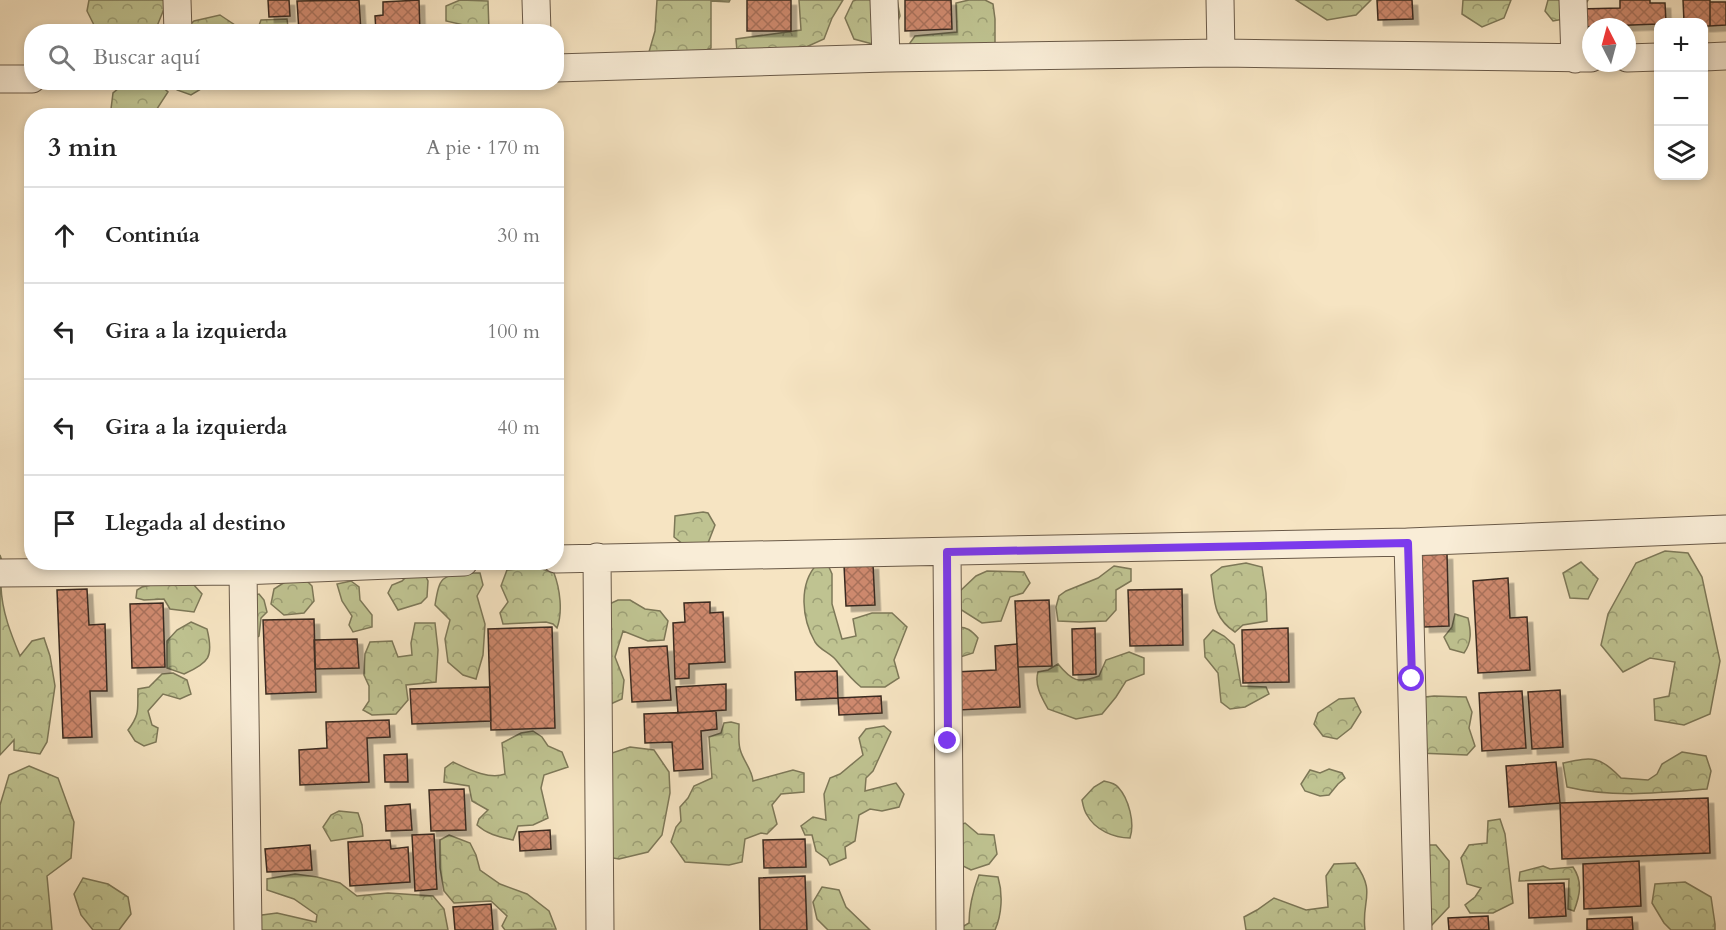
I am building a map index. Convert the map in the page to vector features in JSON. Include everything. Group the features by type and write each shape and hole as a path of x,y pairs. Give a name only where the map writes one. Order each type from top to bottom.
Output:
{"street":[{"path":"177,0 178,24"},
{"path":"536,0 537,24"},
{"path":"884,0 886,58"},
{"path":"1220,0 1221,53"},
{"path":"1573,0 1582,53"},
{"path":"564,68 886,58 1221,53 1582,59"},
{"path":"1708,57 1726,56"},
{"path":"1636,58 1654,57"},
{"path":"0,80 24,79"},
{"path":"564,559 1408,543 1726,530"},
{"path":"1408,543 1418,930"},
{"path":"947,552 950,930"},
{"path":"597,558 600,930"},
{"path":"0,573 268,570"},
{"path":"243,571 248,930"}],"green space":[{"path":"89,0 180,0 166,4 158,24 94,24 87,11"},
{"path":"460,0 488,1 489,24 460,24 446,21 446,6"},
{"path":"657,0 730,0 729,2 711,1 711,48 656,71 649,52 655,31"},
{"path":"799,0 843,0 832,18 824,39 804,48 737,52 736,39 801,30"},
{"path":"897,0 900,16 891,38 876,45 854,39 845,18 853,1"},
{"path":"985,0 993,4 995,46 913,60 910,43 915,36 957,32 956,3"},
{"path":"1296,0 1371,0 1356,15 1327,20"},
{"path":"1463,0 1511,0 1504,18 1482,27 1462,14"},
{"path":"1548,0 1588,0 1573,8 1569,18 1553,21 1545,11"},
{"path":"220,15 234,24 191,24 194,21"},
{"path":"287,19 288,24 260,24 261,20"},
{"path":"117,90 166,90 168,92 158,108 111,108 113,93"},
{"path":"177,90 199,90 191,95"},
{"path":"708,513 715,525 708,543 688,548 674,537 675,516"},
{"path":"1665,551 1688,553 1702,577 1720,661 1710,714 1684,725 1655,720 1654,699 1669,696 1675,662 1650,658 1623,672 1601,645 1608,614 1636,563"},
{"path":"0,555 3,567 1,587 3,605 20,656 32,641 44,638 50,656 55,686 47,742 40,754 14,750 14,740 0,755"},
{"path":"1581,562 1598,579 1588,599 1570,598 1563,573"},
{"path":"1246,563 1262,567 1267,621 1243,625 1235,632 1218,614 1211,575 1222,567"},
{"path":"817,564 828,565 832,574 832,604 842,639 856,636 853,619 872,613 892,613 907,627 894,660 899,678 885,687 861,687 834,658 815,642 807,623 804,602 807,582"},
{"path":"1114,566 1131,569 1131,581 1116,590 1116,610 1106,621 1058,621 1056,607 1059,596 1098,578"},
{"path":"507,570 545,570 554,573 560,600 557,628 546,622 503,624 500,613 508,602 501,586"},
{"path":"987,571 1024,572 1030,583 1023,593 1010,597 1001,621 982,623 960,609 959,592 976,576"},
{"path":"424,573 428,581 427,597 421,603 398,610 388,593 392,585 402,581 409,574"},
{"path":"480,573 483,585 477,596 485,624 483,655 476,679 463,675 448,662 445,639 450,620 435,605 439,587 444,578"},
{"path":"305,579 312,586 314,601 304,613 284,615 271,604 274,589 285,582"},
{"path":"351,581 359,587 360,600 372,615 372,627 353,632 349,625 352,616 342,601 337,584"},
{"path":"166,582 193,584 202,594 194,612 170,609 164,599 136,598 137,590 142,587"},
{"path":"259,594 264,600 267,612 261,618 259,636 247,644 251,596"},
{"path":"618,600 630,600 645,609 660,611 668,621 664,640 648,641 623,631 615,657 624,680 622,699 606,706 605,606"},
{"path":"1455,614 1468,618 1470,636 1464,653 1450,649 1444,637 1452,627"},
{"path":"191,622 207,629 210,646 208,658 184,674 167,668 167,641 177,630"},
{"path":"415,623 435,623 438,650 436,682 406,685 408,700 396,714 372,715 363,710 369,701 369,686 364,675 365,654 370,642 392,641 398,657 412,655 411,643"},
{"path":"957,627 969,630 978,638 973,653 951,660"},
{"path":"1213,630 1234,645 1241,686 1266,687 1269,694 1245,707 1230,709 1221,702 1218,673 1205,657 1204,640"},
{"path":"1129,652 1144,658 1144,674 1126,681 1102,714 1076,719 1048,709 1038,687 1038,672 1048,670 1058,664 1072,677 1086,680 1099,676 1106,660"},
{"path":"173,673 187,680 191,694 180,699 163,694 148,711 152,725 158,728 156,742 144,746 135,741 128,730 137,715 138,689 149,687 162,674"},
{"path":"1434,696 1466,697 1472,712 1469,728 1475,746 1467,755 1418,753 1406,699"},
{"path":"1354,698 1361,712 1351,728 1337,739 1323,736 1314,724 1318,713 1339,699"},
{"path":"724,723 739,724 740,749 753,781 793,770 804,773 804,792 781,794 772,805 777,824 767,834 761,833 745,839 742,862 729,865 685,862 671,842 676,827 681,821 680,807 694,786 712,778 709,737 721,733"},
{"path":"884,726 891,732 873,771 866,778 865,791 896,783 904,794 899,807 882,811 870,809 859,815 855,841 845,847 846,858 830,865 827,859 816,851 812,835 805,835 801,826 813,817 826,820 824,794 830,778 840,774 863,755 859,738 866,729"},
{"path":"533,731 542,737 548,746 562,752 568,767 544,775 541,788 548,818 533,825 518,826 513,840 494,835 477,825 479,819 488,810 472,801 469,786 444,782 445,768 453,762 485,775 505,774 502,743 521,733"},
{"path":"630,747 654,750 669,772 670,793 662,835 648,852 619,859 595,855 612,753"},
{"path":"1682,752 1706,756 1711,771 1707,789 1619,794 1567,787 1563,763 1595,760 1607,765 1621,778 1648,780 1657,774 1662,764"},
{"path":"29,766 58,778 74,822 71,858 47,876 52,930 0,930 0,805 9,775"},
{"path":"1329,769 1342,773 1345,778 1329,795 1320,796 1305,791 1301,784 1310,770 1320,773"},
{"path":"1104,781 1117,786 1128,804 1131,818 1130,838 1111,835 1100,829 1085,812 1082,800 1094,787"},
{"path":"339,811 358,813 363,836 331,841 323,827 331,815"},
{"path":"1500,819 1505,834 1513,903 1493,913 1470,913 1465,905 1481,888 1467,884 1461,858 1469,845 1487,843 1488,821"},
{"path":"965,823 978,834 994,835 997,854 989,864 971,870 953,861 955,827"},
{"path":"449,835 470,843 480,870 500,884 527,894 549,911 556,929 505,930 502,926 507,916 491,901 454,903 444,891 440,868 440,840"},
{"path":"1410,845 1436,845 1449,861 1449,907 1431,926"},
{"path":"1355,863 1362,873 1367,889 1365,930 1246,930 1244,917 1274,898 1306,910 1328,907 1326,876 1334,864"},
{"path":"1543,866 1550,869 1573,867 1580,889 1574,911 1568,909 1569,879 1519,881 1520,872"},
{"path":"295,874 340,883 357,896 388,893 433,896 444,909 448,930 239,930 240,923 262,915 277,913 316,922 317,915 294,899 267,890 267,879"},
{"path":"979,875 998,877 1001,904 995,930 957,930 969,923 972,899"},
{"path":"83,878 108,884 128,897 131,914 119,930 93,930 81,915 74,894"},
{"path":"1685,882 1711,897 1715,930 1671,930 1664,923 1652,903 1655,884"},
{"path":"822,887 839,890 846,907 870,930 828,930 817,919 813,902"}],"building":[{"path":"268,0 289,0 290,16 269,17"},
{"path":"359,0 360,24 298,24 297,1"},
{"path":"419,0 420,24 376,24 375,16 383,15 383,2"},
{"path":"747,0 791,0 791,31 747,31"},
{"path":"905,0 951,0 952,29 905,31"},
{"path":"1377,0 1412,0 1413,19 1378,20"},
{"path":"1620,0 1650,0 1650,3 1665,3 1666,18 1654,18 1654,24 1636,25 1636,18 1582,18 1582,27 1580,27 1579,9 1620,8"},
{"path":"1683,0 1710,0 1710,26 1708,26 1708,18 1684,18"},
{"path":"1710,2 1726,2 1726,25 1710,26"},
{"path":"1447,554 1449,626 1424,627 1421,555"},
{"path":"873,564 875,605 846,606 844,565"},
{"path":"1508,578 1510,618 1527,617 1530,670 1478,673 1473,581"},
{"path":"87,589 89,625 105,624 107,691 90,691 92,737 63,738 57,590"},
{"path":"1182,589 1183,645 1130,646 1128,590"},
{"path":"1049,600 1052,666 1018,667 1015,601"},
{"path":"710,602 710,613 723,612 725,662 689,664 689,678 675,679 673,623 685,622 684,603"},
{"path":"163,603 165,667 132,668 130,604"},
{"path":"314,619 316,692 266,694 263,620"},
{"path":"552,627 555,728 491,730 488,629"},
{"path":"1095,628 1096,674 1073,675 1072,629"},
{"path":"1288,628 1289,682 1243,683 1242,630"},
{"path":"357,639 359,668 315,669 314,640"},
{"path":"1017,644 1020,707 958,710 955,672 996,670 995,646"},
{"path":"667,646 671,700 632,702 629,648"},
{"path":"837,671 838,698 796,700 795,672"},
{"path":"726,684 726,710 678,713 676,687"},
{"path":"490,687 491,721 412,724 410,689"},
{"path":"1560,690 1563,747 1532,749 1528,692"},
{"path":"1522,691 1526,748 1482,751 1479,693"},
{"path":"881,696 882,713 839,715 838,698"},
{"path":"716,711 717,729 701,731 703,769 674,771 672,742 645,743 644,714"},
{"path":"389,720 390,737 367,738 369,782 300,785 299,750 327,748 326,722"},
{"path":"407,754 408,782 385,782 384,755"},
{"path":"1556,762 1560,803 1509,807 1506,766"},
{"path":"464,789 466,830 431,831 429,790"},
{"path":"1708,798 1710,853 1562,859 1560,803"},
{"path":"410,804 412,830 386,831 385,806"},
{"path":"550,830 551,849 520,851 519,832"},
{"path":"434,834 437,889 415,891 412,835"},
{"path":"805,839 806,867 764,868 763,840"},
{"path":"390,840 391,849 408,847 410,882 350,886 348,842"},
{"path":"310,845 312,870 267,872 265,849"},
{"path":"1639,861 1641,906 1584,909 1583,864"},
{"path":"805,876 807,930 760,930 759,878"},
{"path":"1564,883 1566,916 1529,918 1528,884"},
{"path":"491,904 493,930 455,930 453,907"},
{"path":"1488,916 1489,930 1449,930 1448,918"},
{"path":"1632,917 1633,930 1587,930 1587,919"}],"route":[{"path":"948,741 947,552 1408,543 1412,679"}]}
